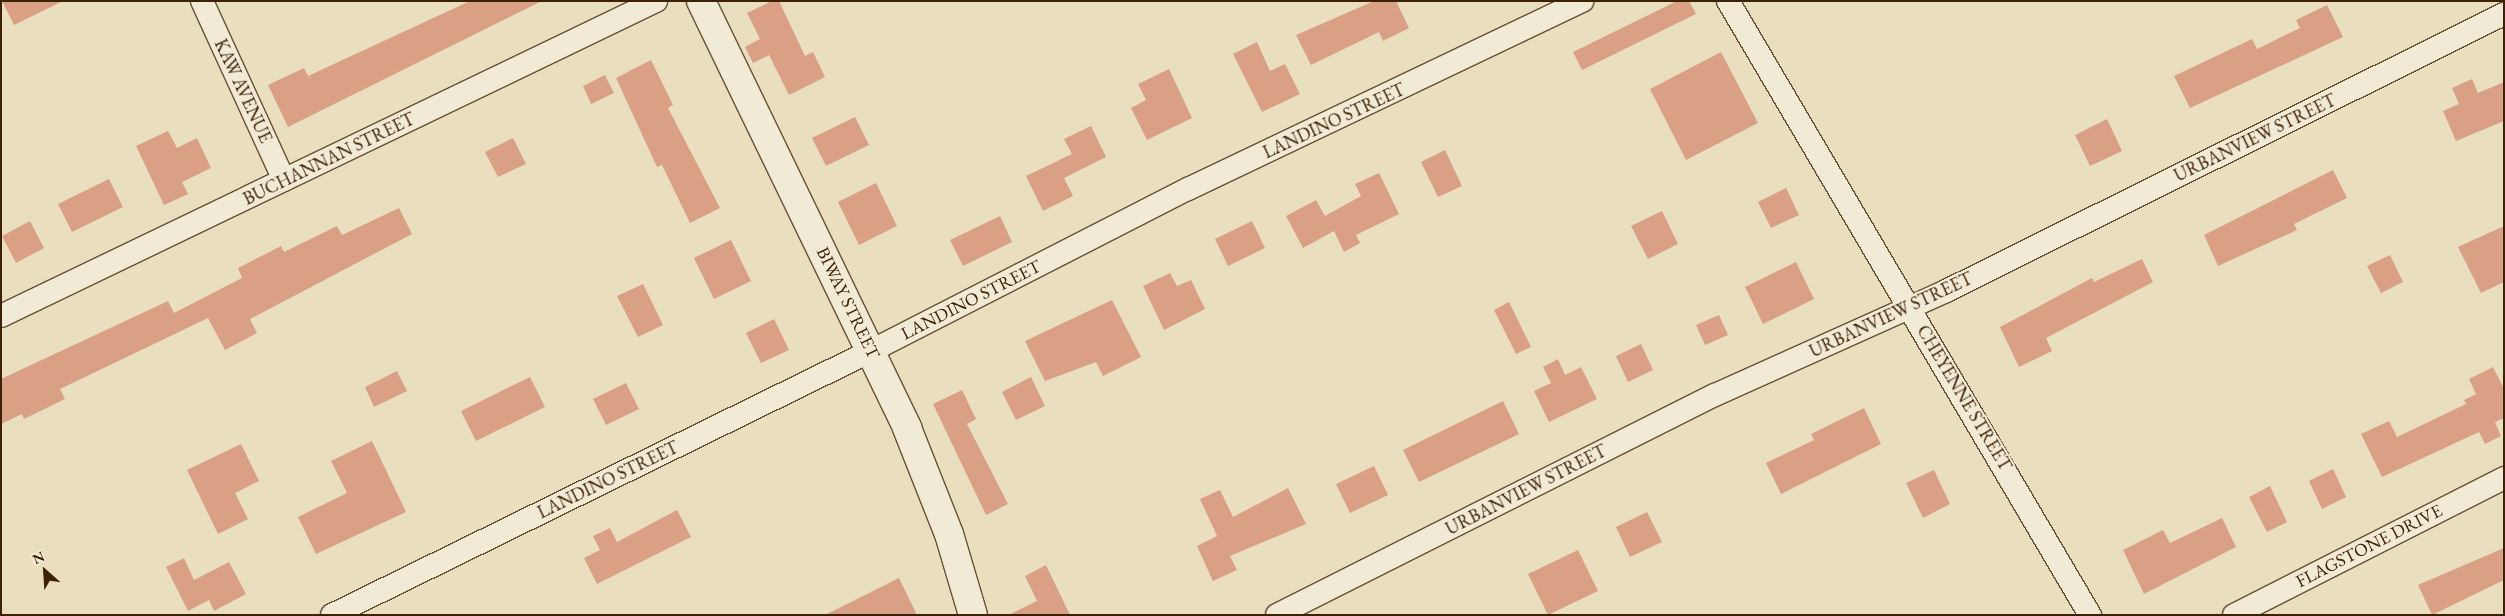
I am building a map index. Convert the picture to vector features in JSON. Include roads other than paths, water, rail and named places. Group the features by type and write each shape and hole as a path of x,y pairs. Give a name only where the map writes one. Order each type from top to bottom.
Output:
{"street":[{"name":"KAW AVENUE","path":"202,1 284,180"},
{"name":"BUCHANNAN STREET","path":"1,316 656,1"},
{"name":"BIWAY STREET","path":"701,1 871,351 949,534 972,615"},
{"name":"LANDINO STREET","path":"332,615 871,351 1188,190 1583,1"},
{"name":"CHEYENNE STREET","path":"1728,1 2090,615"},
{"name":"URBANVIEW STREET","path":"1277,615 1715,395 1910,308 2504,14"},
{"name":"FLAGSTONE DRIVE","path":"2234,615 2504,478"}]}
